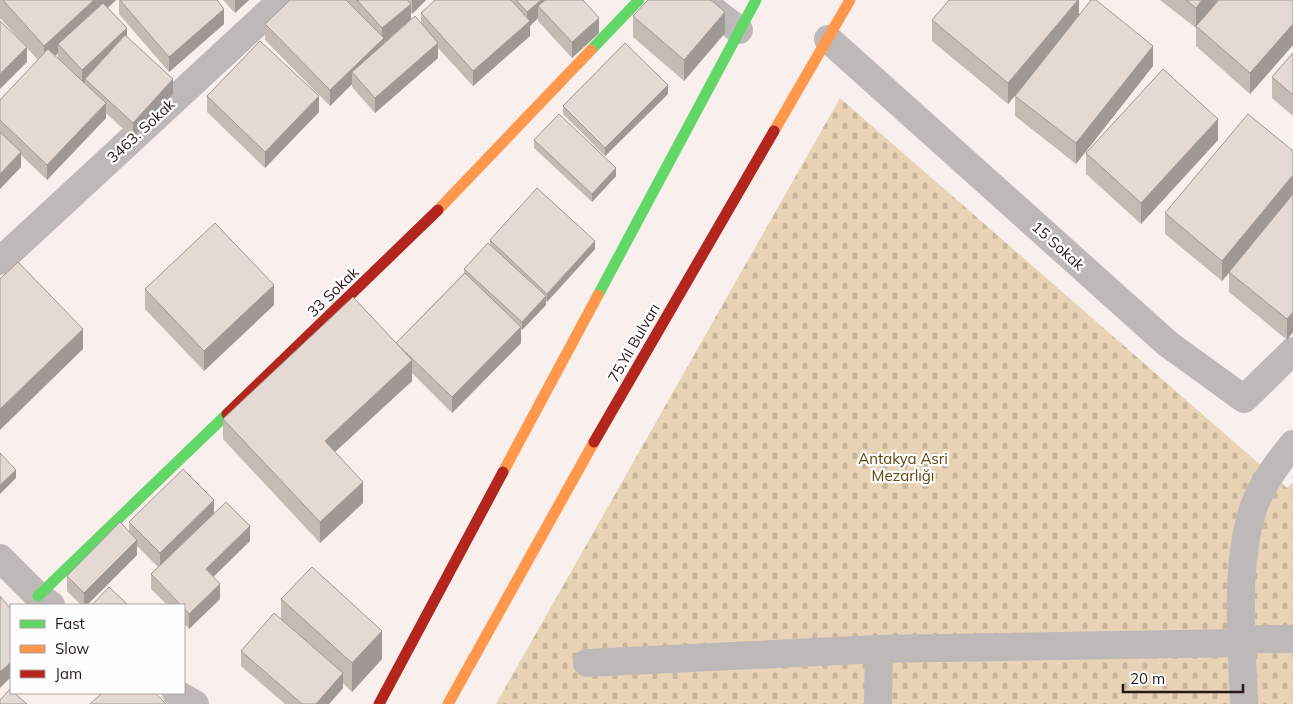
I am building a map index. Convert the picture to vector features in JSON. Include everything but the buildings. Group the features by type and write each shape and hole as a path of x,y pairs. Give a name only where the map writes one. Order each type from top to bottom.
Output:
{"main road":[{"name":"33 Sokak","path":"45,601 442,207 639,0"},
{"path":"379,704 756,0"},
{"name":"75.Yıl Bulvarı","path":"448,704 579,468 850,0"}],"street":[{"name":"3463. Sokak","path":"0,261 282,0"},
{"path":"700,0 739,30"},
{"name":"15 Sokak","path":"828,39 1168,344 1244,399 1293,351"},
{"path":"1244,704 1241,639 1244,550 1251,515 1272,471 1293,444"},
{"path":"0,558 45,601"},
{"path":"587,663 879,649 1239,643 1241,639 1293,638"},
{"path":"878,704 879,649"},
{"path":"178,694 195,704"}],"green space":[{"name":"Antakya Asri Mezarlığı","path":"840,98 1287,488 1293,482 1293,704 496,704"}],"traffic: fast":[{"path":"591,50 639,0"},
{"path":"598,295 756,0"},
{"path":"38,596 227,414"}],"traffic: slow":[{"path":"774,131 850,0"},
{"path":"438,210 591,50"},
{"path":"503,472 598,295"},
{"path":"448,704 594,442"}],"traffic: jam":[{"path":"594,442 774,131"},
{"path":"227,414 438,210"},
{"path":"379,704 503,472"}]}
